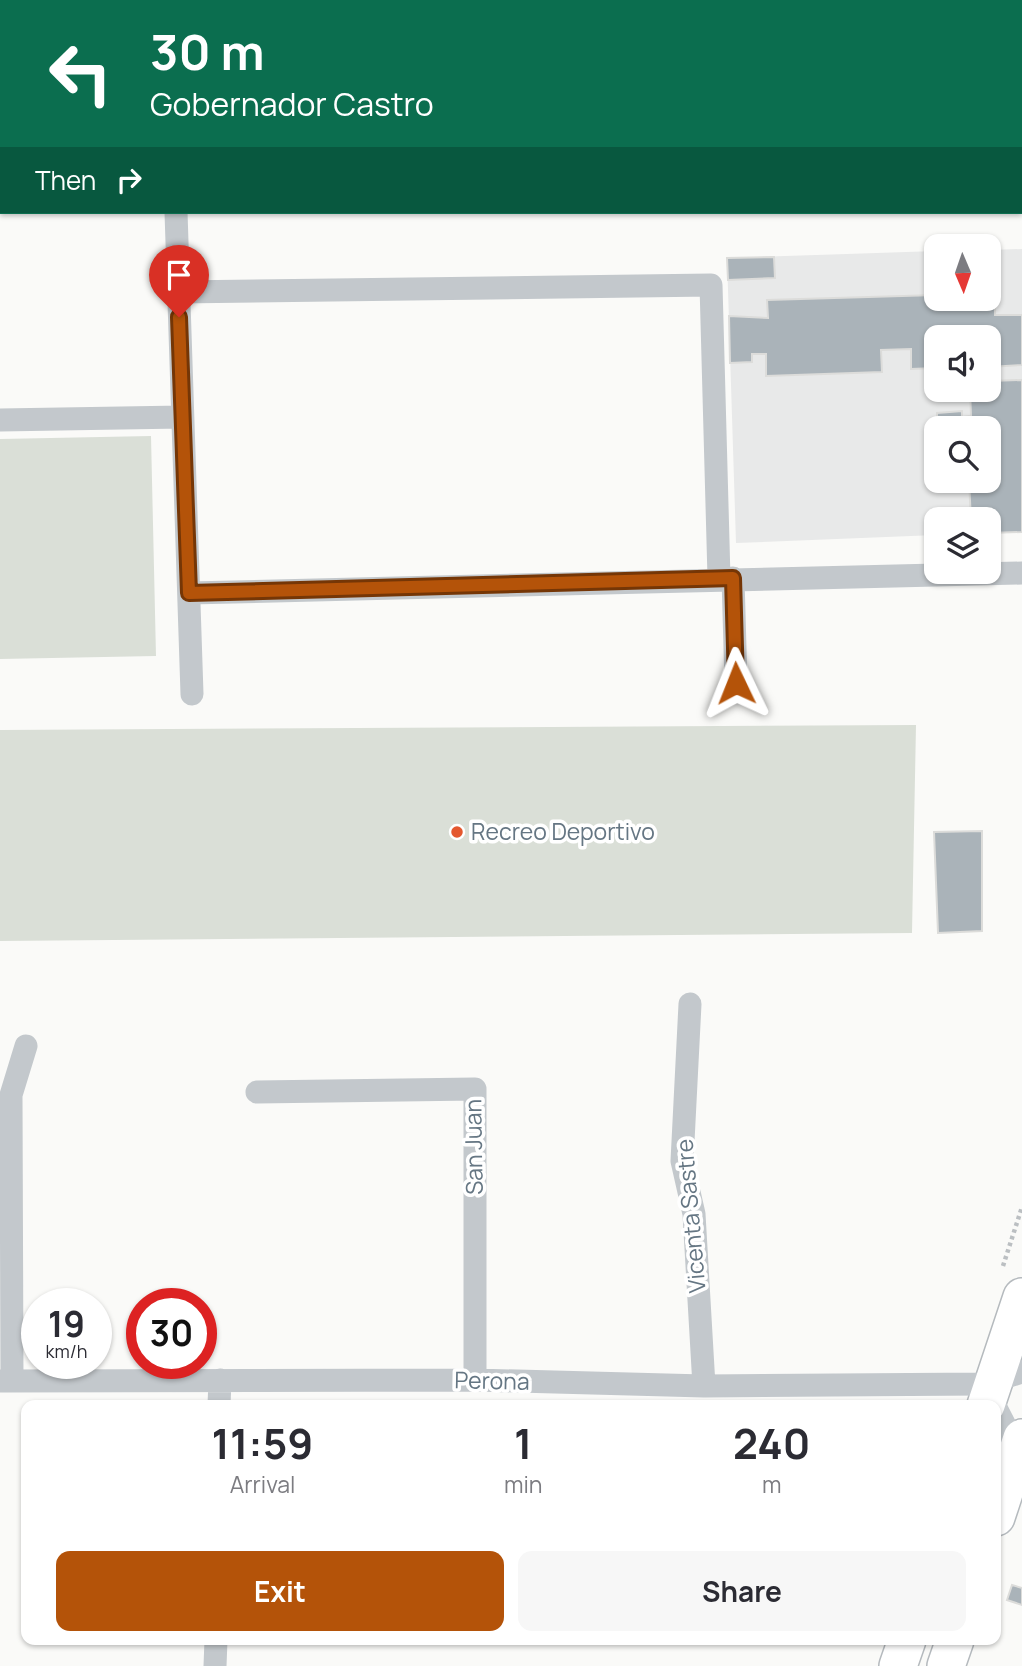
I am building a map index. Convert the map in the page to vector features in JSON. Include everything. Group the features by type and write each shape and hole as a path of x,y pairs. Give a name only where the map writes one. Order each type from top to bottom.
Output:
{"main road":[{"path":"995,1393 1020,1310"},
{"path":"1001,1502 1020,1445"},
{"path":"898,1666 905,1645"},
{"path":"946,1666 953,1645"}],"street":[{"path":"176,214 192,694"},
{"path":"178,292 710,285 726,578 736,683"},
{"path":"0,420 182,417"},
{"path":"189,593 726,578 1022,573"},
{"name":"Vicenta Sastre","path":"690,1004 682,1161 694,1214 704,1386"},
{"path":"6,1381 11,1095 26,1046"},
{"name":"San Juan","path":"257,1092 475,1089 475,1380"},
{"path":"219,1400 220,1380"},
{"name":"Perona","path":"6,1381 475,1380 995,1393"},
{"path":"1001,1405 1020,1445"},
{"path":"215,1645 215,1666"}],"path":[{"path":"1003,1266 1022,1207"}],"shaded area":[{"path":"1022,249 1022,532 1001,533 1001,507 924,507 924,535 736,543 727,258 924,251 924,312 1001,312 1001,250"},
{"path":"151,436 156,656 0,659 0,439"},
{"name":"Recreo Deportivo","path":"916,725 912,933 0,941 0,730"}],"building":[{"path":"774,257 775,278 728,280 727,258"},
{"path":"924,295 924,312 995,312 995,315 1022,315 1022,365 1001,366 1001,325 924,325 924,368 911,369 911,349 881,350 882,372 766,376 766,354 752,354 752,362 730,363 729,316 768,318 767,300"},
{"path":"1022,380 1022,532 1001,533 1001,507 970,507 970,493 1001,493 1001,416 971,416 970,402 1001,402 1001,381"},
{"path":"962,411 962,416 937,416 937,413"},
{"path":"982,831 982,931 938,933 934,832"},
{"path":"1012,1585 1022,1588 1022,1605 1007,1600"}],"place":[{"name":"Recreo Deportivo","path":"457,832"}],"route":[{"path":"179,317 189,593 733,578 736,683"}]}
